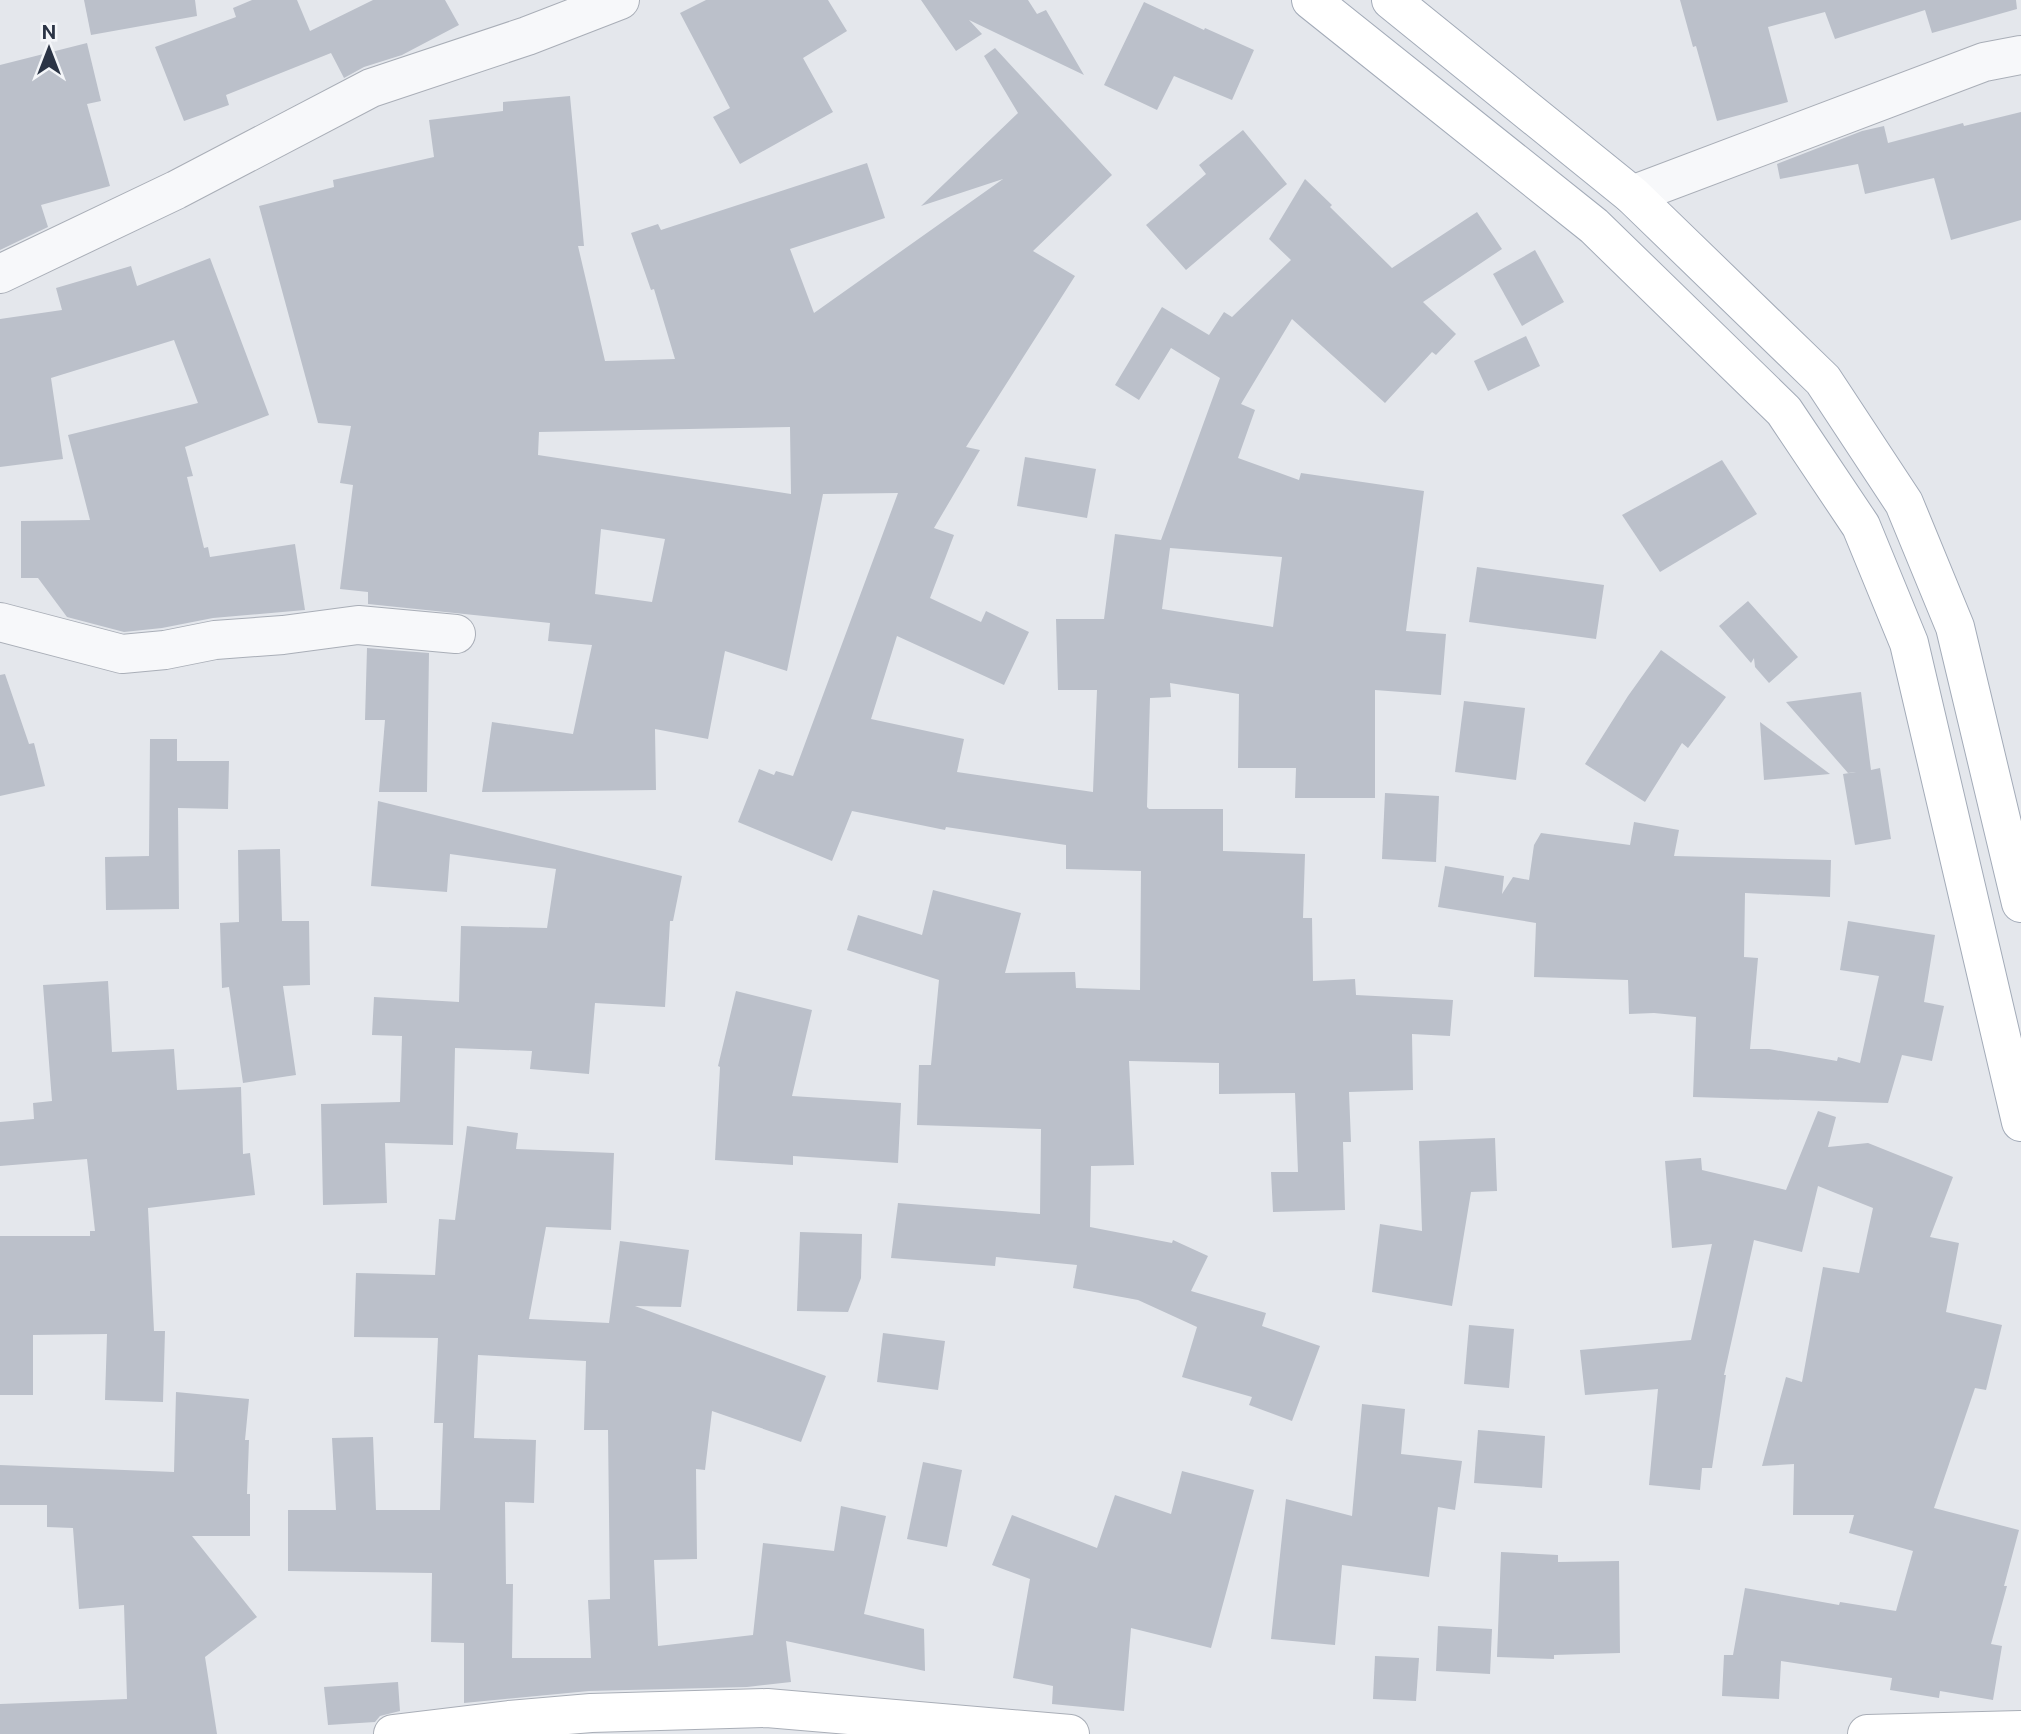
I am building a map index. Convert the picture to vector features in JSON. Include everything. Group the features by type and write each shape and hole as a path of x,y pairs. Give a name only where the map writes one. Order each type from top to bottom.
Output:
{"main road":[{"path":"1311,0 1594,226 1784,411 1861,526 1909,643 2021,1122"},
{"path":"1391,0 1632,195 1822,380 1904,503 1955,628 2021,903"},
{"path":"393,1734 592,1713 766,1708 1070,1734"},
{"path":"1867,1734 2021,1730"}],"street":[{"path":"0,274 176,190 371,88 527,36 620,0"},
{"path":"1632,195 1984,62 2021,55"},
{"path":"0,622 122,654 165,650 215,640 283,635 358,625 456,635"}],"building":[{"path":"84,0 195,0 197,16 91,35"},
{"path":"252,0 297,0 310,31 373,0 445,0 459,25 402,55 364,67 344,78 331,53 226,95 229,105 184,121 155,47 236,17 233,8"},
{"path":"706,0 828,0 847,31 803,58 833,112 740,164 713,117 730,108 680,13"},
{"path":"921,0 1028,0 1037,14 1046,10 1084,75 969,20 982,34 956,51"},
{"path":"1680,0 2016,0 2017,9 1932,33 1925,10 1835,39 1825,12 1768,27 1788,102 1717,121"},
{"path":"1144,2 1254,50 1232,100 1174,76 1157,110 1104,85"},
{"path":"87,43 101,101 87,104 110,186 41,205 48,227 0,250 0,65"},
{"path":"995,48 1112,175 1033,251 1075,276 966,447 980,450 934,528 954,535 930,598 981,622 986,611 1029,632 1004,685 897,636 871,719 964,739 957,772 1093,792 1097,690 1058,690 1056,619 1104,619 1115,534 1161,540 1220,378 1171,348 1139,400 1115,385 1162,307 1209,335 1224,312 1232,317 1291,260 1269,239 1305,179 1392,268 1477,212 1502,249 1423,302 1456,334 1436,355 1432,352 1385,403 1292,319 1241,404 1255,410 1238,458 1299,480 1301,473 1424,491 1406,631 1446,634 1441,695 1375,690 1375,798 1295,798 1296,768 1238,768 1239,694 1170,683 1171,697 1150,698 1147,807 1223,809 1223,851 1305,854 1303,918 1312,918 1313,981 1355,979 1356,995 1453,1000 1450,1036 1412,1034 1413,1090 1349,1092 1351,1142 1343,1142 1345,1210 1273,1212 1271,1172 1298,1172 1295,1093 1219,1094 1219,1063 1129,1061 1134,1165 1091,1166 1090,1227 1172,1243 1173,1240 1208,1256 1191,1291 1266,1313 1262,1326 1320,1346 1292,1421 1249,1405 1252,1397 1182,1377 1197,1327 1138,1300 1073,1288 1077,1265 996,1257 995,1266 891,1258 898,1203 1040,1214 1041,1129 917,1125 919,1065 931,1065 939,980 847,950 858,915 922,935 933,890 1021,913 1005,973 1075,972 1076,988 1140,990 1141,871 1066,869 1066,845 946,827 945,830 852,811 832,861 738,822 759,769 774,775 776,771 793,776 898,493 823,494 787,671 725,651 708,739 655,729 656,790 482,792 492,722 573,734 592,645 548,641 550,623 368,604 368,592 340,589 353,485 340,483 351,426 318,423 259,206 334,187 333,180 434,157 429,120 503,111 503,102 570,96 584,246 578,246 605,361 675,359 654,289 651,290 631,233 658,224 661,230 867,163 885,218 790,249 814,313 1003,179 921,206 1018,113 984,56","holes":["790,427 791,494 538,455 539,432","601,529 665,539 652,602 595,594","1170,548 1282,557 1273,627 1162,609"]},
{"path":"2021,112 2021,220 1951,240 1934,178 1865,194 1858,164 1780,179 1777,164 1862,131 1884,126 1888,143 1963,123 1964,126"},
{"path":"1243,130 1287,184 1186,270 1146,225 1206,174 1199,165"},
{"path":"1535,250 1564,302 1522,326 1493,274"},
{"path":"210,258 269,415 185,447 193,476 187,477 204,548 208,547 210,557 295,544 305,610 213,618 124,632 67,617 38,578 21,578 21,521 90,520 68,435 198,403 174,340 51,378 63,459 0,467 0,319 62,310 56,288 131,266 137,286"},
{"path":"1526,336 1540,366 1488,391 1474,361"},
{"path":"1025,457 1096,469 1087,518 1017,506"},
{"path":"1722,460 1757,514 1660,572 1622,515"},
{"path":"1477,567 1604,585 1596,639 1469,622"},
{"path":"1748,601 1798,657 1769,683 1755,667 1754,658 1751,663 1719,626"},
{"path":"367,648 429,653 427,792 379,792 385,720 365,720"},
{"path":"1661,650 1726,697 1688,748 1682,743 1645,802 1585,764"},
{"path":"5,674 29,744 34,743 45,786 0,796 0,675"},
{"path":"1861,692 1871,770 1880,768 1891,839 1855,845 1843,774 1856,772 1848,773 1786,702"},
{"path":"1464,701 1525,708 1516,780 1455,772"},
{"path":"1760,722 1830,774 1764,780"},
{"path":"150,739 177,739 177,761 229,761 228,809 178,808 179,909 106,910 105,857 149,856"},
{"path":"1385,793 1439,796 1436,862 1382,859"},
{"path":"378,801 682,876 673,921 670,921 665,1007 595,1003 589,1074 530,1069 532,1051 455,1048 453,1145 385,1143 387,1203 323,1205 321,1104 400,1102 402,1036 372,1035 374,997 459,1002 461,926 547,928 556,869 450,854 447,892 371,886"},
{"path":"1634,822 1679,830 1674,856 1831,860 1830,897 1745,893 1744,957 1758,958 1750,1049 1769,1049 1837,1061 1838,1057 1860,1063 1879,976 1840,970 1848,921 1935,935 1924,1002 1944,1006 1932,1061 1902,1055 1888,1103 1693,1097 1696,1017 1654,1013 1629,1014 1628,980 1534,977 1536,923 1438,907 1445,866 1504,876 1502,894 1513,877 1529,880 1534,845 1541,833 1630,845"},
{"path":"280,849 282,921 309,921 310,985 283,986 296,1075 243,1083 229,987 222,988 220,923 239,922 238,850"},
{"path":"108,981 112,1052 174,1049 177,1090 241,1087 243,1154 250,1153 255,1195 148,1208 154,1331 165,1331 163,1402 105,1400 107,1334 33,1335 33,1395 0,1395 0,1236 90,1236 90,1231 95,1231 87,1159 0,1166 0,1122 34,1119 33,1103 52,1101 43,985"},
{"path":"736,991 812,1010 792,1096 901,1103 898,1163 793,1156 793,1165 715,1160 718,1066"},
{"path":"1818,1111 1836,1117 1828,1147 1868,1143 1953,1177 1930,1237 1959,1243 1946,1312 2002,1325 1986,1390 1975,1388 1934,1508 2019,1530 1991,1644 2002,1646 1993,1700 1940,1691 1939,1698 1890,1690 1892,1678 1781,1661 1779,1699 1722,1696 1724,1655 1733,1655 1745,1588 1839,1605 1840,1602 1896,1611 1913,1551 1849,1533 1854,1515 1793,1515 1794,1464 1762,1466 1786,1377 1802,1382 1823,1267 1859,1273 1873,1208 1818,1186 1802,1252 1754,1240 1724,1375 1712,1468 1702,1468 1700,1490 1649,1485 1658,1389 1585,1395 1580,1350 1691,1340 1712,1244 1672,1248 1665,1161 1701,1158 1702,1170 1786,1190"},
{"path":"467,1126 518,1133 516,1149 614,1153 611,1230 546,1227 529,1319 609,1323 620,1241 689,1250 681,1307 635,1306 826,1376 801,1442 712,1411 705,1470 696,1469 697,1559 654,1560 658,1646 753,1635 763,1543 834,1551 841,1506 886,1516 864,1614 924,1629 925,1671 786,1641 791,1682 747,1687 589,1691 464,1703 464,1643 431,1642 432,1573 288,1571 288,1510 336,1510 332,1438 373,1437 376,1510 440,1510 443,1423 434,1423 438,1338 354,1337 356,1273 435,1275 439,1219 455,1220","holes":["478,1355 586,1361 584,1430 608,1430 610,1599 588,1600 591,1658 512,1658 513,1584 506,1584 505,1502 534,1503 536,1440 474,1438"]},
{"path":"1495,1138 1497,1191 1471,1192 1452,1306 1372,1292 1380,1224 1422,1231 1419,1141"},
{"path":"800,1232 862,1234 861,1278 848,1312 797,1311"},
{"path":"1469,1325 1514,1329 1509,1388 1464,1384"},
{"path":"883,1333 945,1341 938,1390 877,1382"},
{"path":"176,1392 249,1399 245,1440 249,1440 247,1494 250,1494 250,1536 192,1536 257,1617 205,1657 217,1734 0,1734 0,1704 127,1699 124,1605 79,1609 73,1528 47,1527 47,1505 0,1505 0,1465 174,1472"},
{"path":"1362,1404 1405,1409 1401,1454 1462,1461 1455,1510 1438,1507 1429,1577 1342,1565 1335,1645 1271,1639 1286,1499 1352,1516"},
{"path":"1478,1430 1545,1436 1542,1488 1474,1483"},
{"path":"923,1462 962,1470 947,1547 907,1539"},
{"path":"1182,1471 1254,1490 1211,1648 1131,1628 1124,1711 1052,1704 1053,1686 1013,1678 1030,1579 992,1565 1012,1515 1097,1548 1115,1495 1171,1514"},
{"path":"1501,1552 1558,1555 1558,1562 1619,1561 1620,1653 1554,1655 1554,1659 1497,1657"},
{"path":"1438,1626 1492,1629 1490,1674 1436,1671"},
{"path":"1375,1656 1419,1658 1416,1701 1373,1699"},
{"path":"398,1682 400,1711 380,1716 375,1722 328,1725 324,1687"}]}
